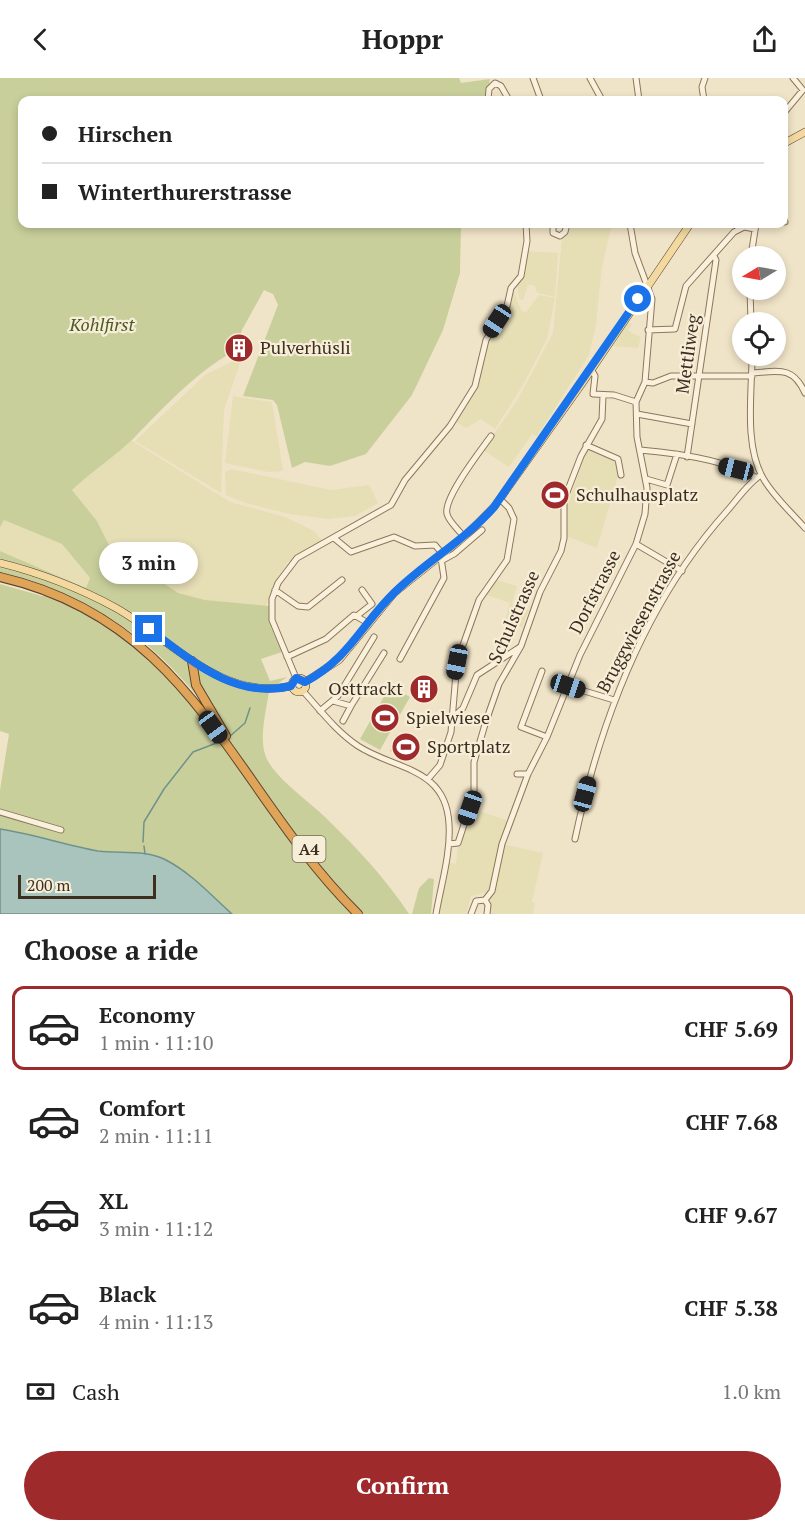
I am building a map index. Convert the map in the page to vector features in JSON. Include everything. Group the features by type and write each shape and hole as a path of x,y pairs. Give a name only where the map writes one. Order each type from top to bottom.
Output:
{"highway":[{"name":"A4","path":"0,577 49,592 92,612 154,656 216,725 315,858 366,914"},
{"path":"192,664 196,685 216,725"},
{"name":"A4","path":"216,725 312,861 358,914"}],"main road":[{"path":"788,141 805,132"},
{"path":"291,686 297,692 303,691 305,682 339,660 393,593 441,558 500,500 687,228"},
{"path":"0,563 45,576 102,601 149,629 192,664 233,683 267,690 291,686 296,678 305,682"}],"street":[{"path":"533,78 540,96"},
{"path":"590,78 600,96"},
{"path":"636,78 638,96"},
{"path":"703,96 702,87 705,78"},
{"path":"788,108 803,90 793,78"},
{"path":"489,96 489,89 494,80 507,96"},
{"path":"296,678 272,620 275,590 283,573 297,558 392,505 405,480 450,426 478,377 486,340 507,306 511,288 521,276 528,241 526,228"},
{"path":"553,228 554,233 560,236 566,228"},
{"name":"Dorfstrasse","path":"485,900 492,891 502,844 528,774 547,737 580,655 636,544 646,507 646,479 640,450 636,402 645,382 652,299 635,253 631,228"},
{"path":"648,330 675,329 686,286 739,229 744,228"},
{"path":"752,246 755,228"},
{"name":"Mettliweg","path":"687,457 716,260 714,256"},
{"path":"752,366 753,438 759,476"},
{"path":"591,369 595,376 593,394 614,395 636,402"},
{"path":"645,382 671,376 792,374 798,378 805,393"},
{"name":"Schulstrasse","path":"448,844 458,843 474,794 474,762 500,684 521,646 540,592 561,551 564,538 564,500 586,446 602,419 603,396"},
{"path":"637,414 692,424"},
{"path":"464,537 448,517 447,506 471,464 491,436"},
{"path":"586,446 618,459 621,475"},
{"path":"640,450 677,454 759,476 805,528"},
{"path":"646,479 667,485 677,454"},
{"name":"Bruggwiesenstrasse","path":"575,839 594,761 614,700 635,654 693,552 759,476"},
{"path":"428,779 440,765 453,717 454,679 479,600 507,560 514,519 509,508 500,500"},
{"path":"441,558 459,550 482,530"},
{"path":"334,538 346,550 356,552 393,537 408,544 435,546 445,572 441,584 400,659"},
{"path":"636,544 682,571"},
{"path":"275,590 298,606 308,607 342,580"},
{"path":"287,657 326,639 351,616 358,615 372,604 362,590"},
{"path":"358,615 368,623"},
{"path":"320,711 333,701 374,637"},
{"path":"453,717 463,708 477,675 521,646"},
{"path":"343,721 384,652"},
{"path":"542,671 521,727 547,737"},
{"path":"568,686 614,700"},
{"path":"303,691 320,711 358,746 381,758 415,770 428,779 447,811 448,844 435,914"},
{"path":"333,701 351,706"},
{"path":"517,774 528,774"},
{"path":"0,812 61,830"},
{"path":"471,914 477,900 485,900 488,905 487,914"}],"shaded area":[{"path":"570,228 611,228 602,266 596,325 589,355 537,436 532,434 509,467 483,450 518,399 553,333 562,237 567,236"},
{"path":"528,251 558,253 555,297 537,293 535,286 528,285 523,300 519,299 517,284 523,274"},
{"path":"514,290 518,304 522,311 526,312 539,295 555,298 547,339 523,385 495,429 481,419 466,428 456,422 478,383 485,348"},
{"path":"628,322 632,324 628,331 641,337 638,348 613,346"},
{"path":"237,359 241,360 224,410 221,493 135,441 205,375"},
{"path":"233,396 272,402 283,471 268,472 225,463"},
{"path":"131,440 230,502 285,517 314,531 322,540 287,563 278,577 266,606 205,600 178,593 109,545 97,521 72,490"},
{"path":"587,448 609,457 617,464 618,476 597,548 566,536 565,513"},
{"path":"231,469 331,490 369,485 378,503 355,516 329,519 290,514 245,503 226,495 225,472"},
{"path":"4,520 62,544 90,578 87,588 0,551 0,527"},
{"path":"496,580 517,586 512,604 529,610 522,627 505,620 510,603 484,594"},
{"path":"470,808 509,821 502,844 543,853 532,902 535,903 533,914 489,914 491,891 471,896 466,914 439,914 448,862 456,864 458,843"}],"green space":[{"name":"Kohlfirst","path":"0,78 459,78 461,83 490,79 487,96 18,96 18,228 461,228 460,273 443,330 412,395 366,454 330,466 305,462 292,468 277,405 273,400 243,396 278,305 273,294 264,290 242,330 234,351 193,380 133,439 72,490 97,521 109,545 178,593 205,600 269,606 271,627 282,652 261,659 270,681 287,677 269,690 264,722 265,754 283,780 321,813 361,853 409,914 232,914 194,880 157,856 145,853 99,851 0,829 0,790 9,734 0,731 0,584 42,596 49,593 135,644 198,711 205,706 162,658 114,621 61,593 0,573 0,551 86,588 90,578 62,544 4,520 0,527"},
{"name":"Spielwiese","path":"390,686 410,697 380,750 360,739"},
{"name":"Sportplatz","path":"396,735 421,744 415,760 390,751"},
{"path":"429,878 434,879 431,914 412,914 419,888"}],"water":[{"path":"0,829 98,851 150,854 184,871 232,914 0,914"}],"waterway":[{"path":"229,737 245,723 250,708"},
{"path":"143,842 144,822 164,789 193,752 219,742"},
{"path":"144,846 145,854"}],"place":[{"name":"Pulverhüsli","path":"239,348"},
{"name":"Schulhausplatz","path":"555,495"},
{"name":"Osttrackt","path":"424,689"},
{"name":"Spielwiese","path":"385,718"},
{"name":"Sportplatz","path":"406,747"}],"route":[{"path":"149,629 192,661 242,686 269,690 280,689 291,686 296,678 302,678 305,682 324,671 351,647 393,593 464,537 494,507 581,385 638,299"}]}
